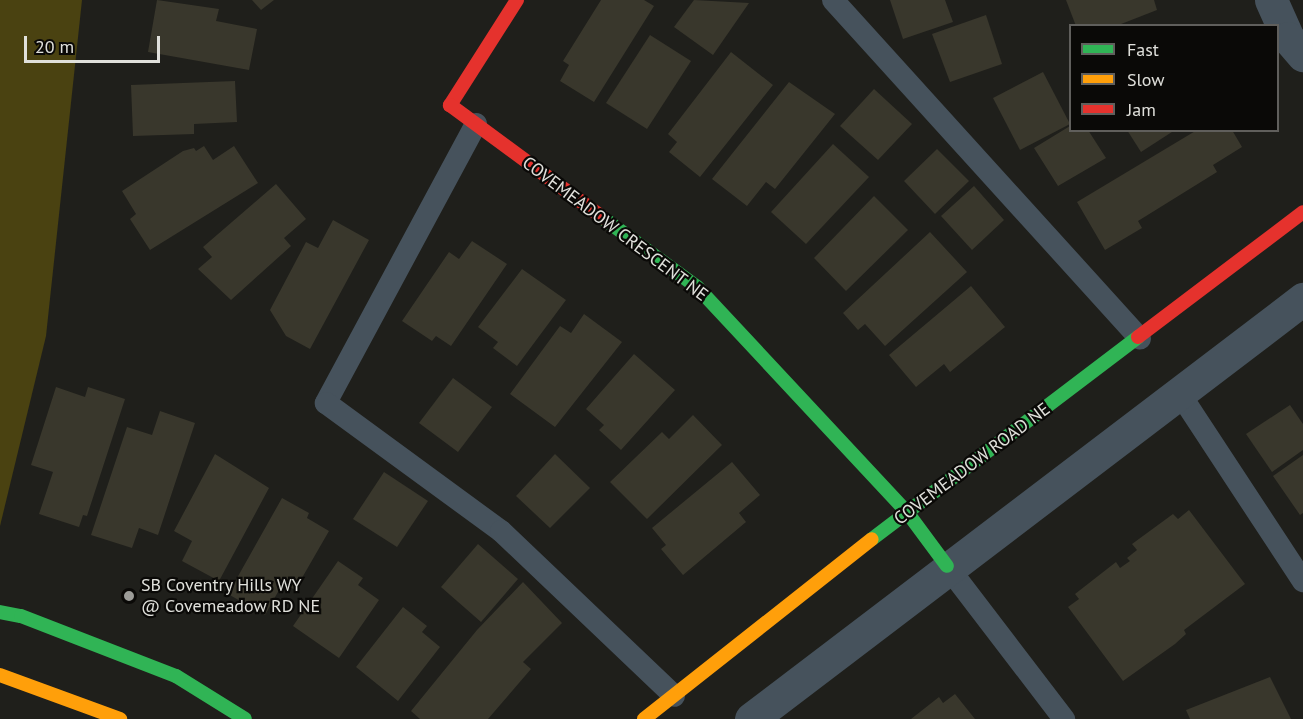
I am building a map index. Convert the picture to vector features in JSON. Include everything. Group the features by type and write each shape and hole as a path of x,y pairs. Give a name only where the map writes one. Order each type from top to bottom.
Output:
{"street":[{"name":"COVEMEADOW CRESCENT NE","path":"517,0 450,105 696,287 907,512 947,566"},
{"path":"1272,0 1288,38 1303,55"},
{"name":"COVEMEADOW ROAD NE","path":"644,719 907,512 1140,338 1303,212"},
{"path":"751,719 947,566 1180,394 1303,299"},
{"path":"0,612 21,616 176,676 245,719"},
{"path":"0,675 120,719"}],"lane":[{"path":"834,0 1140,338"},
{"path":"476,124 326,403 501,531 674,696"},
{"path":"1180,394 1303,581"},
{"path":"947,566 1064,719"}],"shaded area":[{"path":"0,0 82,0 46,336 0,526"}],"building":[{"path":"157,0 219,9 216,21 257,29 249,70 148,52"},
{"path":"252,0 274,0 261,10"},
{"path":"601,0 644,0 654,6 594,102 560,81 569,65 563,61"},
{"path":"694,0 749,3 713,55 674,27"},
{"path":"890,0 945,0 953,22 903,39"},
{"path":"1066,0 1154,0 1157,10 1121,24 1075,24"},
{"path":"986,15 1002,64 950,82 932,34"},
{"path":"650,35 691,61 647,129 606,103"},
{"path":"731,52 773,85 700,177 669,152 677,142 668,134"},
{"path":"1043,72 1069,125 1020,150 993,98"},
{"path":"235,81 237,122 194,124 194,134 133,136 131,85"},
{"path":"789,82 835,114 775,189 766,182 747,206 712,179"},
{"path":"874,89 912,124 878,160 840,126"},
{"path":"1069,127 1069,132 1089,132 1106,158 1058,186 1034,148"},
{"path":"1128,132 1172,132 1141,152"},
{"path":"1194,132 1233,132 1242,147 1213,165 1217,172 1138,221 1142,228 1105,250 1077,202"},
{"path":"833,144 869,177 806,244 771,212"},
{"path":"204,146 213,160 234,146 258,183 150,250 130,219 136,214 122,191 183,151 194,148 196,151"},
{"path":"937,149 969,181 935,214 904,181"},
{"path":"276,184 306,219 284,238 291,246 231,300 198,269 212,257 203,247"},
{"path":"974,186 1004,220 972,250 941,216"},
{"path":"874,196 908,230 846,291 814,258"},
{"path":"333,220 369,240 310,349 286,336 270,310 306,242 318,248"},
{"path":"930,232 967,272 885,346 865,324 858,330 843,313"},
{"path":"472,241 507,264 451,346 436,336 432,341 402,321 449,252 459,259"},
{"path":"522,269 566,300 517,366 493,348 498,342 478,327"},
{"path":"971,286 1005,327 950,372 944,364 916,387 889,355"},
{"path":"584,314 622,342 555,427 510,394 560,326 571,333"},
{"path":"634,354 675,390 621,450 599,430 604,425 586,409"},
{"path":"453,378 492,407 458,452 419,423"},
{"path":"56,387 85,397 88,387 125,399 87,516 83,515 79,527 39,514 53,472 31,465"},
{"path":"1290,405 1303,424 1303,450 1272,472 1246,434"},
{"path":"160,411 195,423 158,535 139,528 132,548 91,535 127,427 152,435"},
{"path":"693,415 722,445 647,519 610,482 662,432 669,439"},
{"path":"215,454 269,488 219,581 182,561 192,541 174,531"},
{"path":"555,454 590,488 550,528 516,496"},
{"path":"1303,455 1303,513 1300,515 1273,476"},
{"path":"732,462 760,495 739,513 746,522 683,575 661,549 666,545 652,528"},
{"path":"384,472 428,501 397,547 353,519"},
{"path":"282,498 309,513 307,518 329,531 295,590 283,583 265,615 228,594"},
{"path":"1189,510 1245,584 1184,630 1186,634 1175,644 1123,681 1068,607 1079,599 1075,594 1116,562 1120,568 1130,561 1127,558 1137,550 1132,544 1173,514 1178,519"},
{"path":"478,544 518,579 481,622 441,587"},
{"path":"338,561 363,578 358,585 379,600 339,658 293,626"},
{"path":"523,582 562,623 523,662 531,669 488,719 420,719 411,711 477,630"},
{"path":"403,607 427,626 422,632 440,647 398,701 356,667"},
{"path":"1270,677 1291,719 1190,719 1186,710"},
{"path":"955,694 975,719 911,719 939,697 943,703"}],"traffic: fast":[{"path":"603,218 697,287 907,512 947,566"},
{"path":"872,539 1138,337"},
{"path":"0,612 21,616 176,676 245,719"}],"traffic: slow":[{"path":"644,719 872,539"},
{"path":"0,675 120,719"}],"traffic: jam":[{"path":"517,0 450,105 603,218"},
{"path":"1138,337 1303,212"}],"place":[{"name":"SB Coventry Hills WY @ Covemeadow RD NE","path":"129,596"}]}
